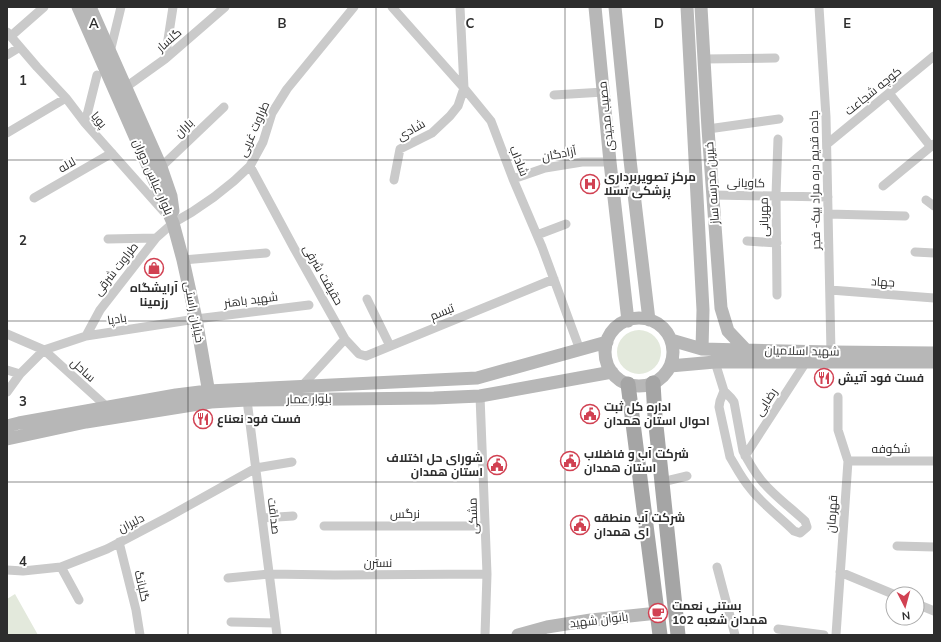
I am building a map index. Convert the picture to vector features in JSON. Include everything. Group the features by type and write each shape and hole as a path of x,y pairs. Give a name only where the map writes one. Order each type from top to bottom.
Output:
{"main road":[{"name":"بلوار عباس دوران","path":"78,7 173,223"},
{"name":"بلوار عباس دوران","path":"90,7 161,167 171,196 173,223"},
{"name":"مصیب مجیدی","path":"595,7 610,162 628,321"},
{"name":"مصیب مجیدی","path":"615,7 630,160 649,320"},
{"name":"خیرین مدرسه ساز","path":"687,7 703,310 702,349"},
{"name":"خیرین مدرسه ساز","path":"701,7 721,308 728,331 746,350"},
{"name":"خیابان راستی","path":"173,223 196,319 209,397"},
{"path":"703,310 721,308"},
{"path":"638,319 649,320 658,324 666,331 671,340 673,357 666,373 660,379 645,386 628,384 619,380 607,363 607,342 615,329 628,321 638,319"},
{"name":"شهید اسلامیان","path":"671,340 702,349 831,352 934,352"},
{"name":"بلوار عمار","path":"7,439 209,397 301,387 477,378 607,342"},
{"name":"شهید اسلامیان","path":"670,366 715,362 934,362"},
{"name":"بلوار عمار","path":"7,426 176,395 247,400 434,398 480,396 612,372"},
{"path":"653,383 655,416 678,635"},
{"path":"628,384 660,635"},
{"name":"بانوان شهید","path":"518,635 547,627 591,620 658,613"}],"street":[{"path":"9,34 44,7"},
{"path":"110,53 121,7"},
{"path":"166,59 173,7"},
{"name":"گلسار","path":"126,87 166,59 224,7"},
{"name":"طراوت غربی","path":"173,223 214,197 250,166 263,142 272,113 287,90 354,7"},
{"name":"شاداب","path":"392,7 464,88 491,121 513,179 542,247 580,350"},
{"path":"460,7 464,88"},
{"name":"جاده قدیم دره مراد بیک- فجر","path":"819,7 827,144 831,352"},
{"name":"پویا","path":"9,34 173,223"},
{"path":"7,55 20,47"},
{"name":"کوچه شجاعت","path":"827,144 934,56"},
{"path":"704,59 775,58"},
{"path":"85,123 97,75"},
{"name":"شادی","path":"394,180 400,149 432,133 450,116 458,106 464,88"},
{"path":"554,95 604,92"},
{"path":"883,186 932,146 890,93"},
{"path":"7,133 66,98"},
{"name":"باران","path":"161,167 224,107"},
{"path":"708,129 779,119"},
{"name":"مهربانی","path":"777,294 776,195 778,139"},
{"name":"لاله","path":"34,198 112,153"},
{"name":"آزادگان","path":"513,179 545,168 582,162 610,162"},
{"name":"حقیقت شرفی","path":"250,166 345,339"},
{"name":"کاویانی","path":"713,195 828,197"},
{"path":"926,200 934,206"},
{"path":"828,214 905,216"},
{"name":"طراوت شرقی","path":"86,336 100,310 156,238 173,223"},
{"path":"537,235 566,224"},
{"path":"108,239 156,238"},
{"path":"747,241 776,243"},
{"path":"915,252 934,253"},
{"path":"183,260 266,253"},
{"name":"تبسم","path":"345,339 359,354 366,356 554,279"},
{"name":"جهاد","path":"830,290 934,298"},
{"path":"367,298 390,346"},
{"name":"شهید باهنر","path":"196,319 309,305"},
{"name":"بادپا","path":"44,350 86,336 196,319"},
{"name":"ساحل","path":"7,334 44,350 107,408"},
{"path":"301,387 345,339"},
{"path":"7,392 20,374 44,350"},
{"path":"715,362 724,391 734,402 745,456 761,480 771,491 806,521 807,527 800,533 794,531 760,500 733,463 730,457 719,407 724,391"},
{"name":"رضایی","path":"745,456 806,362"},
{"path":"7,370 20,374"},
{"name":"مشکی","path":"480,396 487,574 485,635"},
{"name":"قهرمان","path":"834,635 848,461 838,430 838,397"},
{"name":"صداقت","path":"247,400 277,635"},
{"name":"شکوفه","path":"848,461 934,461"},
{"name":"دلیران","path":"7,570 23,571 61,567 107,549 256,468 292,462"},
{"path":"662,482 686,476"},
{"path":"262,518 293,516"},
{"name":"نرگس","path":"324,526 485,526"},
{"name":"گلبانگ","path":"119,542 136,610 140,635"},
{"path":"897,546 934,548"},
{"path":"61,567 78,600"},
{"path":"717,567 735,635"},
{"path":"840,572 885,591"},
{"name":"نسترن","path":"228,578 269,574 487,574"},
{"path":"231,622 275,623"},
{"path":"778,630 824,635"}],"shaded area":[{"path":"639,330 651,334 657,340 661,352 657,364 651,370 639,374 627,370 621,364 617,352 621,340 627,334"},
{"path":"15,594 38,635 7,635 7,599"}],"place":[{"name":"مرکز تصویربرداری پزشکی تسلا","path":"590,184"},
{"name":"آرایشگاه رزمینا","path":"154,268"},
{"name":"فست فود آتیش","path":"824,378"},
{"name":"اداره کل ثبت احوال استان همدان","path":"590,414"},
{"name":"فست فود نعناع","path":"203,419"},
{"name":"شرکت آب و فاضلاب استان همدان","path":"570,461"},
{"name":"شوراى حل اختلاف استان همدان","path":"497,465"},
{"name":"شرکت آب منطقه ای همدان","path":"580,525"},
{"name":"بستنی نعمت همدان شعبه 102","path":"658,613"}]}
